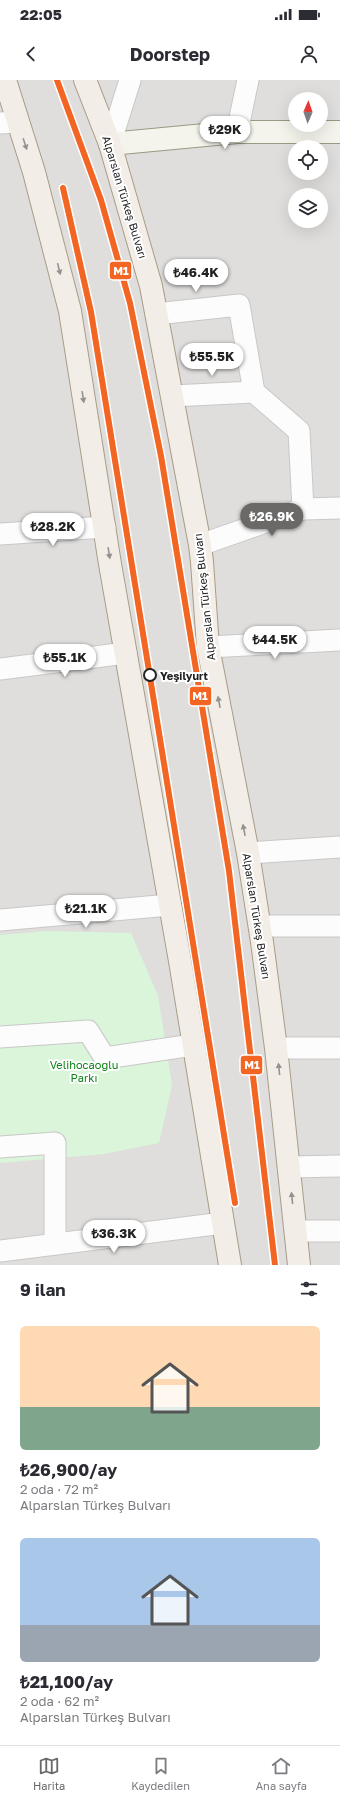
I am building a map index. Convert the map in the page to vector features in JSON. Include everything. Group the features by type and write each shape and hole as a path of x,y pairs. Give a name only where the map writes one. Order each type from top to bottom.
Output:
{"main road":[{"path":"5,80 9,122 34,172 70,311 126,653 230,1265"},
{"name":"Alparslan Türkeş Bulvarı","path":"85,80 110,144 151,286 200,545 208,647 248,853 260,926 276,1048 299,1265"},
{"path":"110,144 237,132 340,132"}],"street":[{"path":"110,144 130,80"},
{"path":"237,132 248,80"},
{"path":"156,314 240,305 254,392 299,431 303,509"},
{"path":"172,396 254,392"},
{"path":"200,545 303,509 340,508"},
{"path":"0,534 105,527"},
{"path":"208,647 340,640"},
{"path":"0,670 126,653"},
{"path":"248,853 340,847"},
{"path":"0,920 170,905"},
{"path":"260,926 340,926"},
{"path":"0,1037 88,1030 105,1058 193,1045"},
{"path":"276,1048 340,1048"},
{"path":"0,1147 55,1143 55,1244"},
{"path":"289,1167 340,1166"},
{"path":"0,1251 223,1223"},
{"path":"296,1231 340,1231"}],"shaded area":[{"path":"0,80 340,80 340,1265 0,1265"}],"green space":[{"name":"Velihocaoğlu Parkı","path":"47,931 131,933 158,996 172,1085 159,1143 104,1154 0,1163 0,935"}],"transit line":[{"name":"M1","path":"57,80 101,200 130,303 161,456 229,871 275,1265"},
{"name":"M1","path":"63,188 91,312 235,1203"}],"place":[{"name":"Yeşilyurt","path":"150,675"}]}
